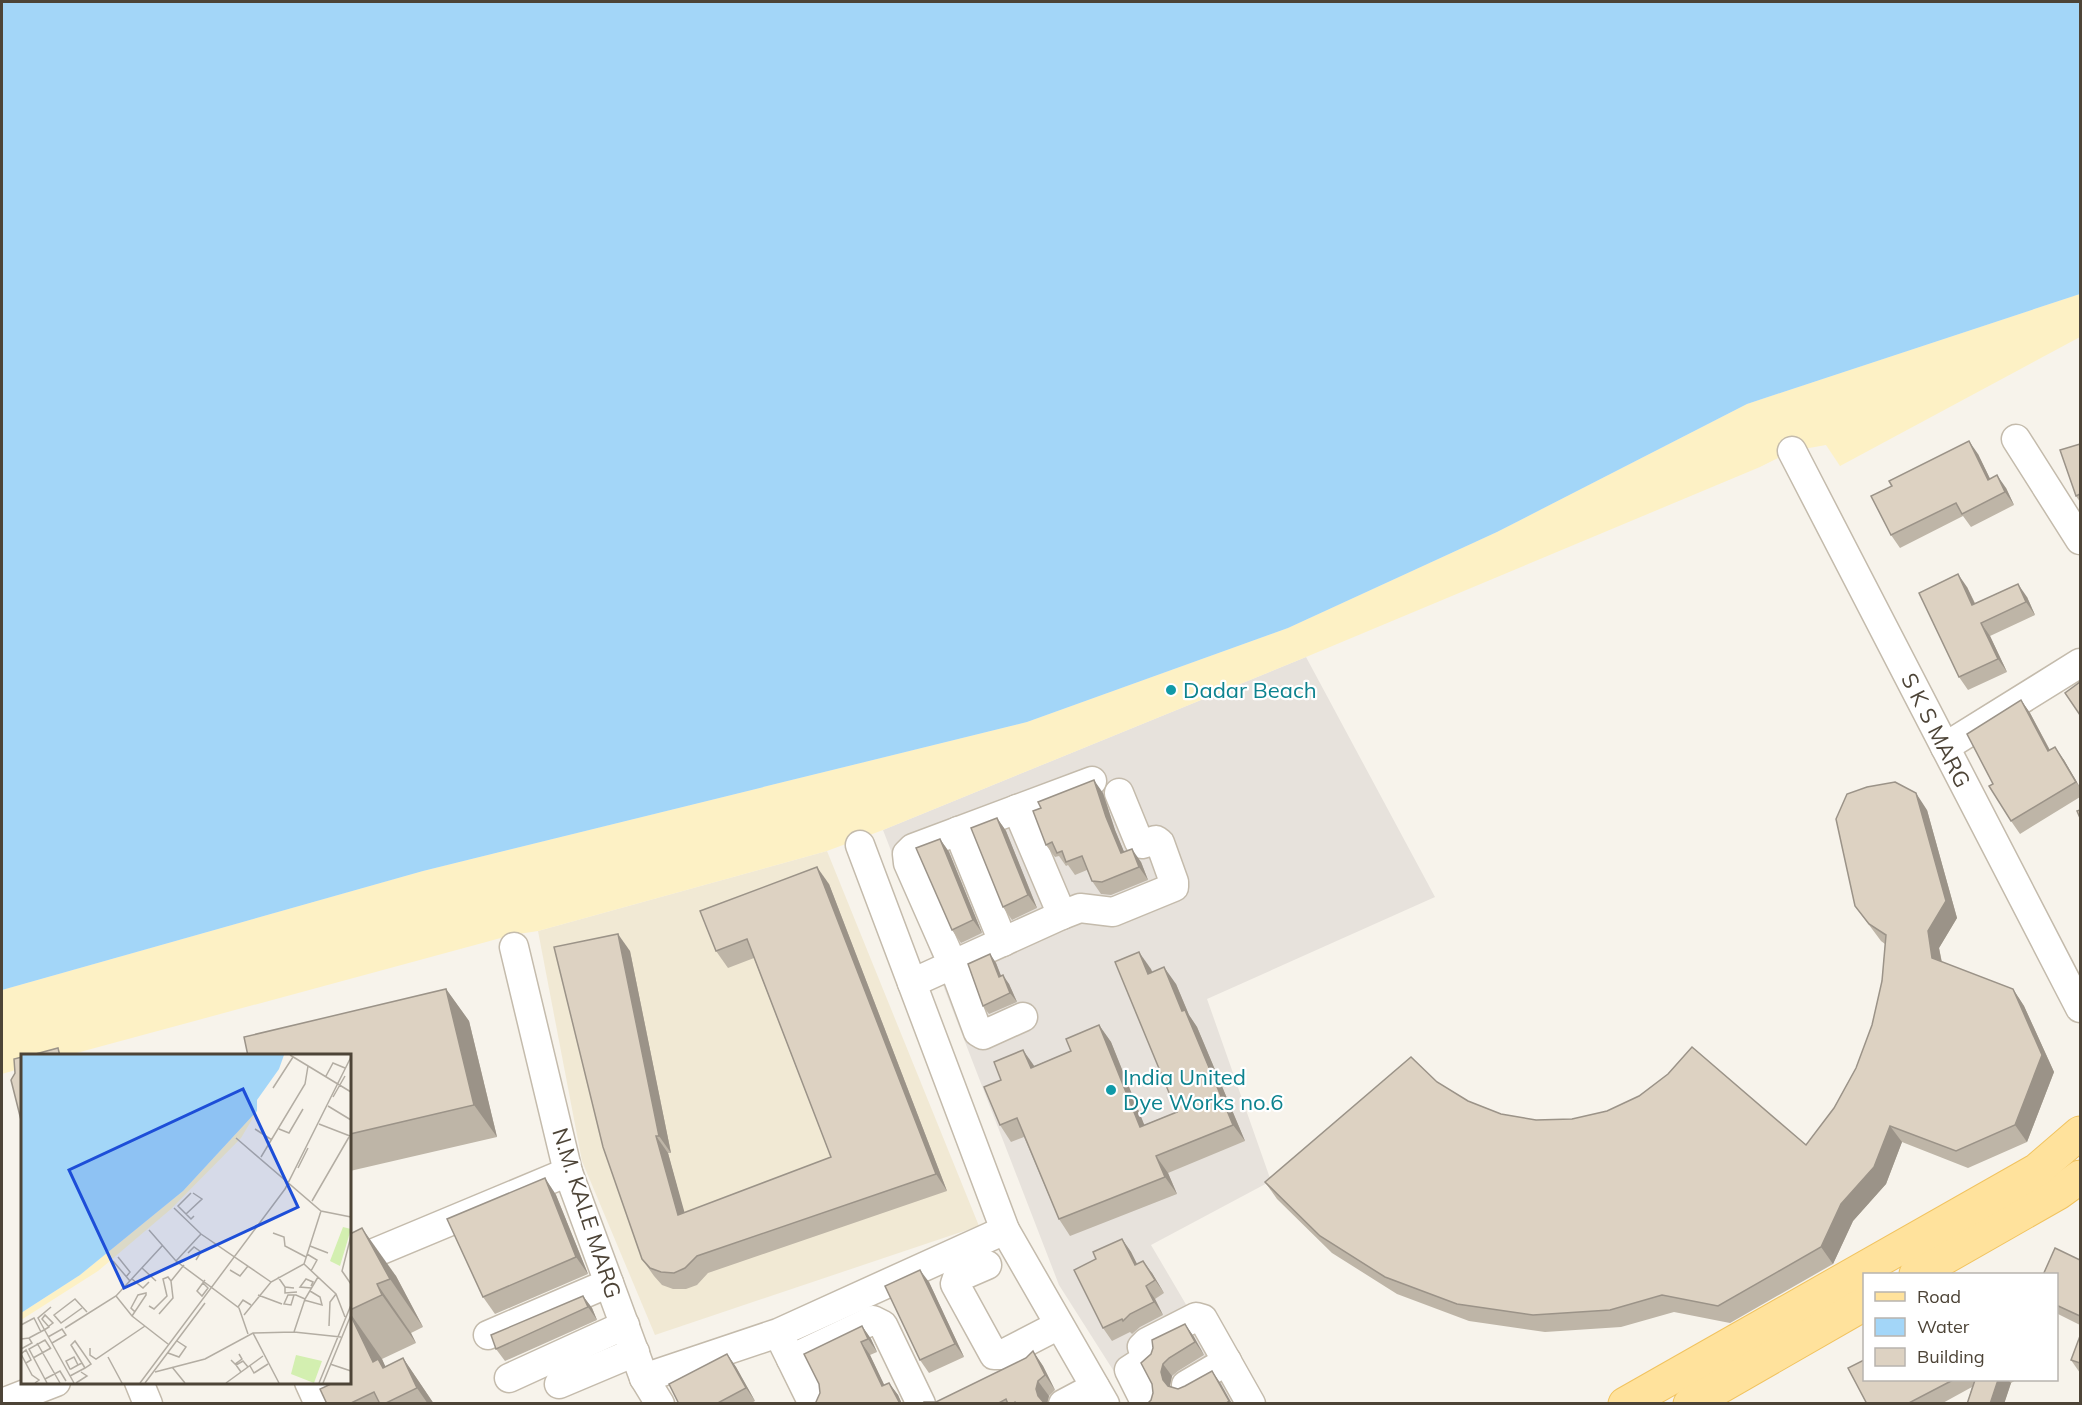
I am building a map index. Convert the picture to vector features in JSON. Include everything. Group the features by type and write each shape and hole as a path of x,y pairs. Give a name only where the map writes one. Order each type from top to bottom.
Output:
{"main road":[{"path":"1625,1404 2037,1170 2080,1133"},
{"path":"1919,1273 2058,1193 2080,1177"},
{"path":"1690,1404 1863,1305"}],"street":[{"path":"2016,439 2080,540"},
{"name":"S K S MARG","path":"1792,451 2080,1008"},
{"path":"1945,747 2080,663"},
{"path":"1023,1017 983,1035 978,1032 953,965 907,857 913,848 1092,781"},
{"path":"912,983 1080,908 1113,912 1174,887 1160,843 1155,840 1142,844 1138,842 1119,793"},
{"path":"1017,809 1062,915"},
{"path":"958,831 1003,942"},
{"path":"860,845 1005,1230 1100,1395 1063,1404"},
{"name":"N.M. KALE MARG","path":"514,947 568,1172 599,1287 616,1329 635,1352 644,1378 660,1404"},
{"path":"351,1263 568,1172"},
{"path":"644,1378 778,1333 1005,1230"},
{"path":"987,1264 957,1278 955,1284 994,1355 1001,1355 1063,1332"},
{"path":"488,1335 599,1287"},
{"path":"1146,1404 1129,1370 1146,1359 1142,1347 1147,1342 1196,1317 1203,1319 1251,1404"},
{"path":"791,1359 877,1320 883,1325 937,1401"},
{"path":"509,1378 616,1329"},
{"path":"982,1381 1063,1332"},
{"path":"778,1333 813,1404"},
{"path":"558,1384 635,1352"},
{"path":"1186,1384 1227,1362"},
{"path":"2,1403 53,1384"},
{"path":"139,1384 148,1404"},
{"path":"309,1384 319,1404"}],"shaded area":[{"name":"India United Dye Works no.6","path":"1306,657 1435,897 1207,999 1271,1181 1151,1245 1244,1403 1134,1403 1059,1285 883,830"},
{"path":"827,851 979,1226 655,1335 582,1161 538,931"}],"sand":[{"name":"Dadar Beach","path":"2080,294 2080,337 1840,466 1826,445 1792,451 1760,467 1306,657 883,830 827,851 538,931 512,935 73,1054 21,1054 21,1068 2,1074 2,990 423,871 1027,722 1288,628 1497,532 1747,404"}],"water":[{"path":"2,2 2080,2 2080,294 1747,404 1497,532 1288,628 1027,722 423,871 2,990"}],"building":[{"path":"1969,441 1988,480 1997,475 2005,492 1962,514 1956,503 1891,535 1871,496 1892,486 1889,481"},
{"path":"2080,444 2080,494 2076,496 2060,450"},
{"path":"1958,574 1972,605 2018,584 2026,602 1981,623 1998,659 1959,677 1919,593"},
{"path":"2080,682 2080,715 2065,693"},
{"path":"2021,700 2048,751 2055,747 2076,782 2011,821 1989,786 1993,784 1967,734"},
{"path":"1094,780 1121,853 1132,849 1139,867 1102,882 1092,881 1082,856 1066,862 1062,851 1057,853 1052,842 1046,845 1033,811 1041,808 1038,802"},
{"path":"1895,782 1916,793 1946,901 1928,931 1932,958 2013,989 2042,1055 2015,1125 1956,1151 1890,1126 1874,1167 1841,1204 1821,1247 1718,1306 1662,1295 1610,1310 1533,1315 1457,1304 1385,1277 1320,1236 1265,1182 1411,1057 1437,1082 1468,1101 1501,1114 1536,1120 1572,1119 1607,1111 1639,1096 1668,1074 1692,1047 1806,1145 1834,1108 1856,1068 1872,1025 1882,981 1886,935 1869,924 1855,906 1836,819 1847,794 1867,787"},
{"path":"997,818 1028,895 1003,907 971,828"},
{"path":"940,839 973,920 952,930 916,848"},
{"path":"817,867 936,1174 697,1256 685,1268 674,1273 650,1268 642,1259 603,1147 554,947 618,934 659,1136 656,1136 678,1215 831,1157 747,939 716,951 700,911"},
{"path":"1139,952 1148,974 1164,967 1182,1011 1185,1010 1233,1125 1156,1156 1165,1177 1059,1219 1017,1118 1000,1125 984,1087 1001,1080 994,1062 1023,1050 1031,1068 1071,1051 1066,1039 1099,1025 1140,1127 1177,1112 1115,962"},
{"path":"990,954 999,977 1003,975 1010,993 983,1006 968,964"},
{"path":"446,989 474,1105 351,1134 351,1054 248,1054 244,1037"},
{"path":"58,1048 60,1054 36,1054"},
{"path":"21,1057 21,1120 11,1080 15,1073 14,1059"},
{"path":"545,1178 576,1257 483,1297 447,1219"},
{"path":"362,1228 390,1279 377,1284 382,1295 351,1310 351,1234"},
{"path":"1122,1239 1135,1265 1143,1261 1155,1280 1146,1286 1154,1302 1130,1314 1123,1321 1122,1319 1103,1328 1074,1270 1096,1259 1093,1252"},
{"path":"2055,1248 2080,1260 2080,1316 2058,1306 2058,1273 2044,1273"},
{"path":"920,1270 955,1344 920,1360 885,1286"},
{"path":"583,1296 588,1307 496,1349 491,1335"},
{"path":"351,1316 373,1362 378,1359 383,1368 403,1358 417,1388 384,1404 380,1404 374,1392 349,1404 327,1404 320,1389 331,1384 351,1384"},
{"path":"1185,1324 1195,1342 1163,1364 1161,1372 1163,1380 1168,1386 1178,1389 1212,1371 1229,1401 1225,1404 1147,1404 1153,1393 1152,1384 1141,1363 1151,1354 1152,1340"},
{"path":"862,1326 868,1339 861,1342 882,1386 889,1383 899,1402 897,1404 817,1404 820,1393 819,1384 804,1354"},
{"path":"2080,1336 2080,1363 2071,1360"},
{"path":"1033,1351 1045,1375 1038,1381 1036,1389 1038,1396 1045,1404 1016,1404 1015,1402 1008,1404 1006,1399 997,1404 924,1404 924,1402 936,1402 1026,1358"},
{"path":"727,1354 746,1388 716,1404 679,1404 669,1384"},
{"path":"1863,1360 1863,1381 1951,1381 1907,1404 1867,1404 1848,1368"},
{"path":"1975,1381 1998,1381 1990,1404 1967,1404"}],"place":[{"name":"Dadar Beach","path":"1171,690"},
{"name":"India United Dye Works no.6","path":"1111,1090"}]}
